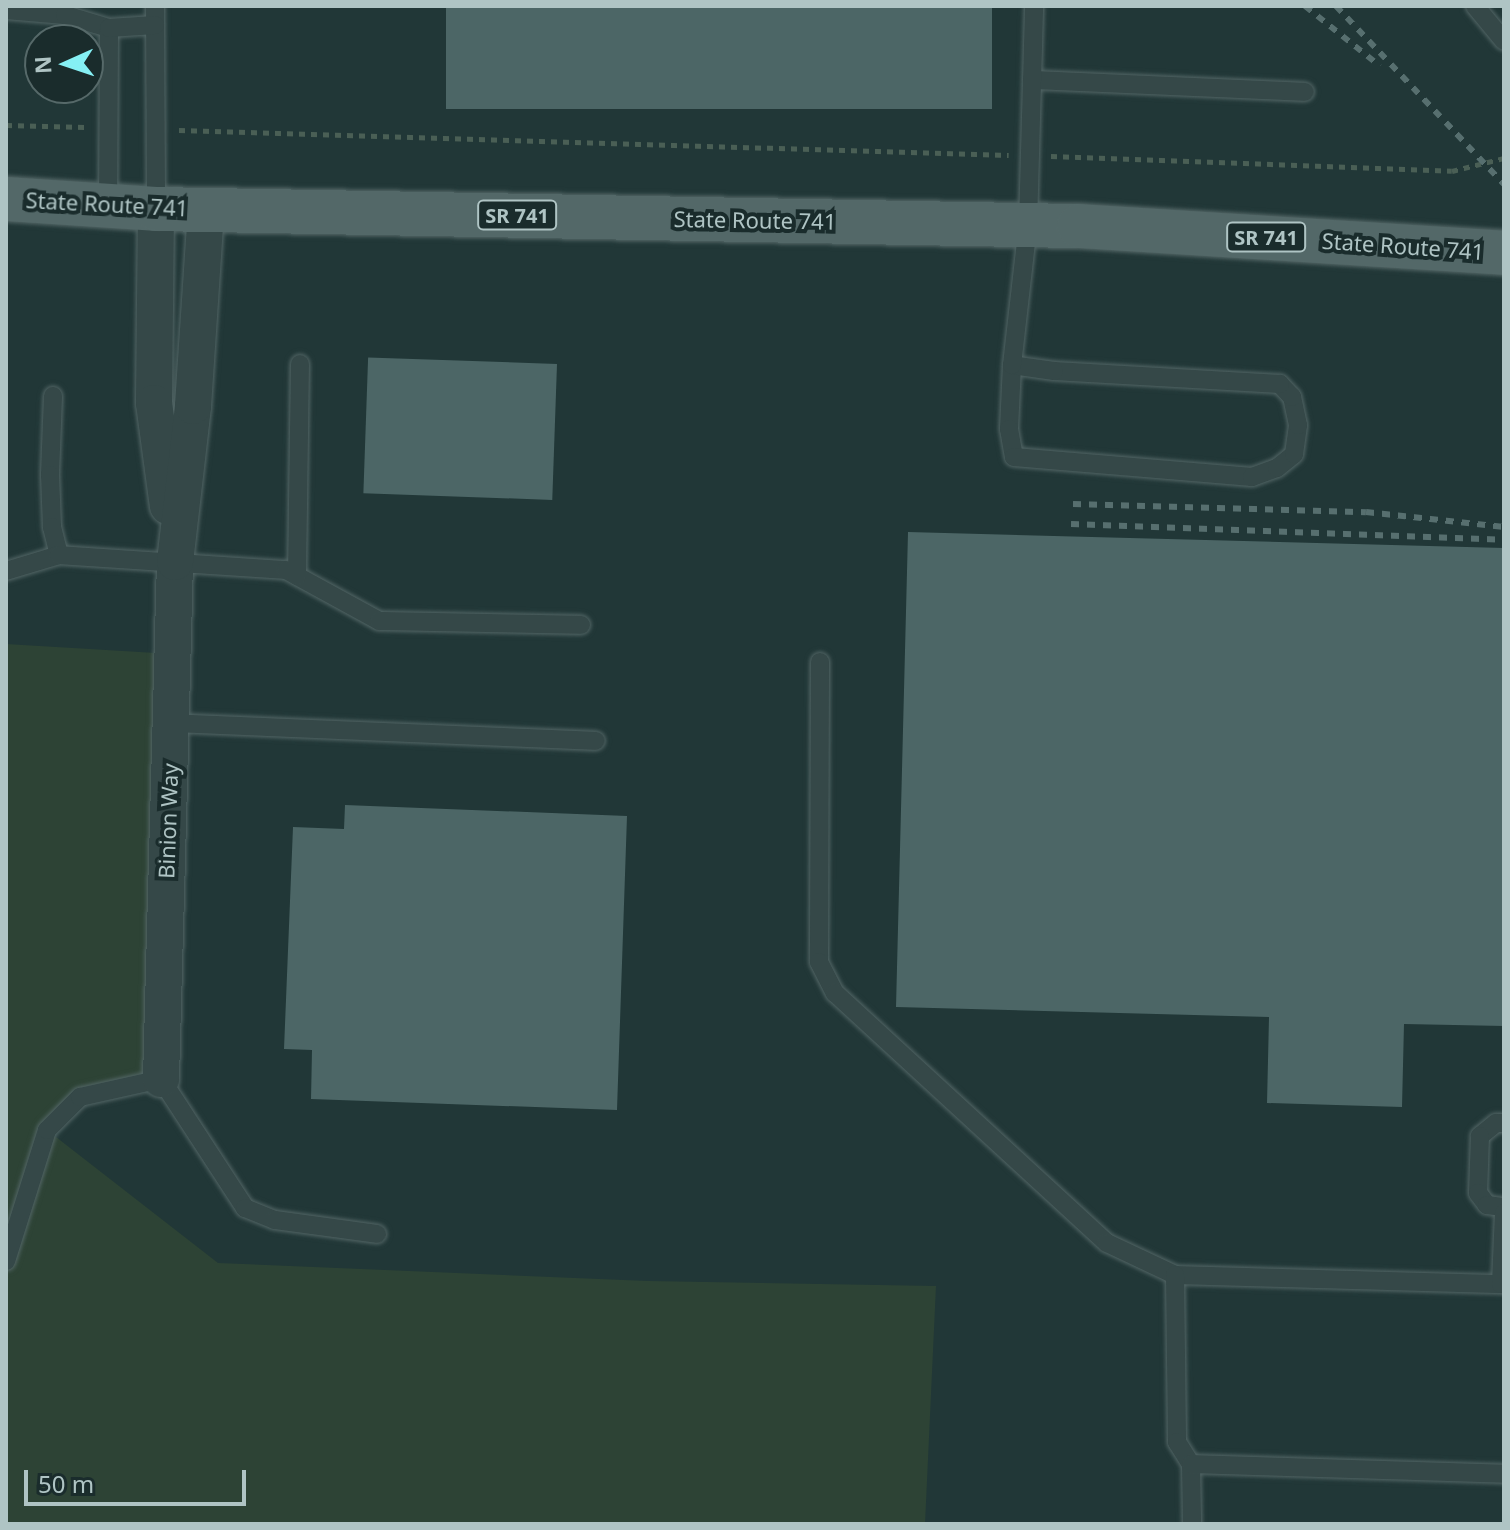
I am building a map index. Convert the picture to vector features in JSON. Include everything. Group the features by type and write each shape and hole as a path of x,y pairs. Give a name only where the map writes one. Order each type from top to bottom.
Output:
{"main road":[{"name":"State Route 741","path":"6,199 156,209 1028,225 1504,253"}],"street":[{"name":"Binion Way","path":"156,209 154,403 175,562"},
{"name":"Binion Way","path":"161,1079 175,562 193,406 206,210"}],"lane":[{"path":"1012,365 1054,371 1280,384 1292,397 1298,425 1294,454 1277,468 1252,477 1014,457 1009,429 1012,365 1028,225 1034,6"},
{"path":"1475,6 1504,41"},
{"path":"6,10 65,15 109,28 155,15 156,209"},
{"path":"108,205 109,28"},
{"path":"1032,80 1305,92"},
{"path":"297,576 300,364"},
{"path":"53,396 50,475 52,527 59,555"},
{"path":"6,571 59,555 286,570 379,621 581,625"},
{"path":"820,662 819,962 835,993 1107,1243 1175,1275 1502,1284 1504,1213"},
{"path":"171,723 596,741"},
{"path":"6,1261 47,1130 80,1097 161,1079 245,1208 275,1220 377,1234"},
{"path":"1504,1123 1496,1123 1480,1136 1478,1193 1487,1205 1504,1207"},
{"path":"1175,1275 1177,1442 1191,1464 1192,1524"},
{"path":"1191,1464 1504,1474"}],"path":[{"path":"6,125 108,128"},
{"path":"156,129 1452,171 1504,158"}],"green space":[{"path":"6,644 173,654 161,1079 80,1097 47,1130 218,1263 648,1281 936,1286 925,1524 6,1524"}],"building":[{"path":"446,6 992,6 992,109 446,109"},
{"path":"368,357 557,364 552,500 363,493"},
{"path":"908,532 1504,548 1504,1026 1404,1024 1402,1107 1267,1103 1269,1017 896,1007"},
{"path":"345,805 627,816 617,1110 311,1099 312,1050 284,1049 293,827 344,829"}],"railway":[{"path":"1305,6 1380,66"},
{"path":"1336,6 1504,184"},
{"path":"1073,504 1366,512 1504,527"},
{"path":"1071,524 1504,540"}]}
